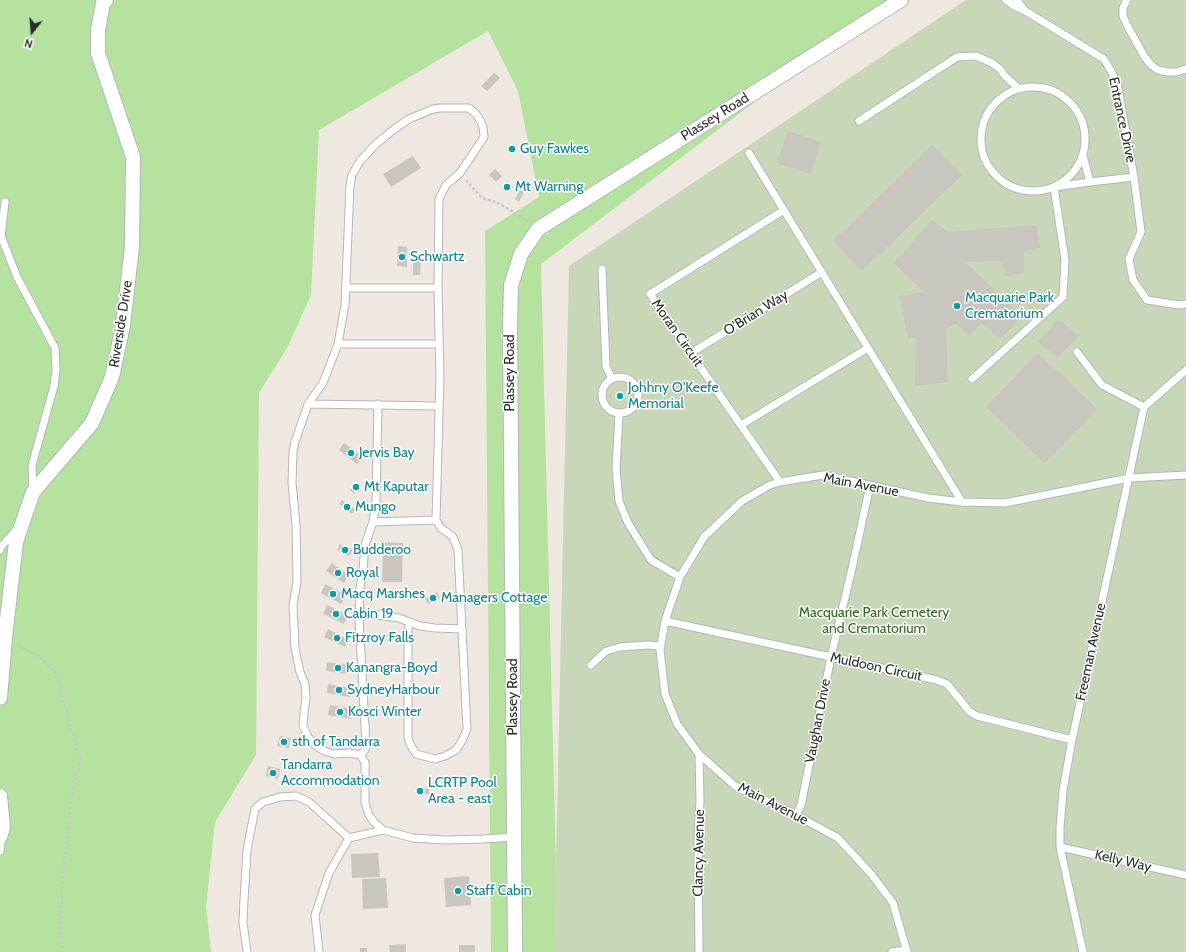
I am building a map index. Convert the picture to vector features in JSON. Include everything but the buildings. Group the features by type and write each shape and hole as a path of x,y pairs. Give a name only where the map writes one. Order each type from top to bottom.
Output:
{"street":[{"name":"Riverside Drive","path":"0,698 5,637 16,542 22,523 33,492 92,423 112,377 123,325 132,247 134,157 98,52 98,30 103,4 106,0"},
{"name":"Plassey Road","path":"515,952 510,326 511,286 522,254 538,229 901,0"},
{"path":"0,796 1,832"}],"lane":[{"name":"Entrance Drive","path":"1006,0 1104,59 1111,70 1117,83 1134,177 1141,232 1129,259 1133,280 1147,300 1178,306 1186,304"},
{"name":"Entrance Drive","path":"1017,0 1027,12"},
{"path":"1126,0 1123,8 1123,16 1144,56 1151,65 1158,70 1168,72 1176,72 1186,69"},
{"path":"859,121 957,57 976,56 992,62 1018,88"},
{"path":"1032,86 1046,88 1060,94 1071,103 1080,114 1084,128 1086,142 1083,156 1076,169 1067,180 1054,187 1041,191 1026,191 1012,188 1000,180 990,170 983,157 980,143 981,129 986,115 994,104 1005,94 1018,88 1032,86"},
{"path":"410,622 408,630 408,738 416,754 435,759 446,756 456,750 467,730 458,550 453,537 441,528 436,520 439,406 439,199 446,185 460,173 484,137 483,127 480,120 469,108 433,108 409,119 372,148 357,165 352,175 346,305 338,344 323,383 308,404 295,442 292,483 296,524 297,582 293,604 295,650 300,672 305,684 306,698 303,726 308,737 324,751 334,754 360,755 365,762 365,803 368,816 383,830 413,838 430,839 482,839 514,837"},
{"path":"749,153 962,502"},
{"path":"1083,156 1090,182"},
{"name":"Entrance Drive","path":"1054,187 1134,177"},
{"path":"972,379 1063,297 1065,260 1054,187"},
{"path":"5,202 1,236 17,277 54,348 56,370 54,386 32,466 33,492"},
{"name":"Moran Circuit","path":"780,482 650,294 784,210"},
{"path":"602,268 606,366 612,379"},
{"name":"O'Brian Way","path":"691,353 822,272"},
{"path":"346,288 438,288"},
{"path":"338,344 439,344"},
{"path":"741,424 868,348"},
{"path":"1077,352 1102,385 1144,407 1186,370"},
{"path":"622,377 635,384 639,397 636,405 628,412 619,414 609,409 603,402 603,389 612,379 622,377"},
{"path":"308,404 439,406"},
{"path":"360,755 365,750 366,744 359,615 360,588 365,545 373,522 376,502 378,404"},
{"name":"Freeman Avenue","path":"1083,952 1060,847 1063,790 1072,740 1144,407"},
{"path":"619,414 616,469 619,501 628,523 651,560 680,577"},
{"name":"Main Avenue","path":"907,951 893,903 872,875 838,838 796,815 734,786 700,754 677,724 665,694 660,650 665,621 680,577 704,537 742,501 770,485 780,482 823,476 928,498 962,502 1005,503 1129,478 1186,475"},
{"name":"Vaughan Drive","path":"796,815 801,805 831,657 870,485"},
{"path":"373,522 436,520"},
{"path":"0,550 0,548 22,523"},
{"path":"359,615 370,614 399,618 420,626 462,629"},
{"name":"Muldoon Circuit","path":"665,621 937,680 947,684 970,712 977,716 1072,740"},
{"path":"592,665 606,651 620,647 647,645 661,646"},
{"name":"Clancy Avenue","path":"699,952 698,840 700,754"},
{"path":"247,952 243,922 244,893 247,850 255,809 263,802 280,797 296,796 309,802 349,838"},
{"path":"318,952 314,915 329,873 349,838 383,830"},
{"path":"0,850 1,832"},
{"name":"Kelly Way","path":"1060,847 1186,875"},
{"path":"892,952 907,951"}],"path":[{"path":"460,173 482,198 496,202 528,222"},
{"path":"5,637 42,659 55,672 80,760 71,800 62,887 61,938 63,952"}],"green space":[{"path":"0,0 889,0 541,264 558,952 491,952 485,231 539,197 518,91 488,31 319,130 311,295 288,346 259,393 256,755 215,822 206,907 211,952 0,952"},
{"name":"Macquarie Park Cemetery and Crematorium","path":"966,0 1186,0 1186,952 554,952 569,266"}],"place":[{"name":"Guy Fawkes","path":"512,149"},
{"name":"Mt Warning","path":"507,187"},
{"name":"Schwartz","path":"402,257"},
{"name":"Macquarie Park Crematorium","path":"957,306"},
{"name":"Johhny O'Keefe Memorial","path":"620,396"},
{"name":"Jervis Bay","path":"351,453"},
{"name":"Mt Kaputar","path":"356,487"},
{"name":"Mungo","path":"347,507"},
{"name":"Budderoo","path":"345,550"},
{"name":"Royal","path":"338,573"},
{"name":"Macq Marshes","path":"333,594"},
{"name":"Managers Cottage","path":"433,598"},
{"name":"Cabin 19","path":"336,614"},
{"name":"Fitzroy Falls","path":"337,638"},
{"name":"Kanangra-Boyd","path":"338,668"},
{"name":"SydneyHarbour","path":"339,690"},
{"name":"Kosci Winter","path":"340,712"},
{"name":"sth of Tandarra","path":"284,742"},
{"name":"Tandarra Accommodation","path":"273,773"},
{"name":"LCRTP Pool Area - east","path":"420,791"},
{"name":"Staff Cabin","path":"458,891"}]}
